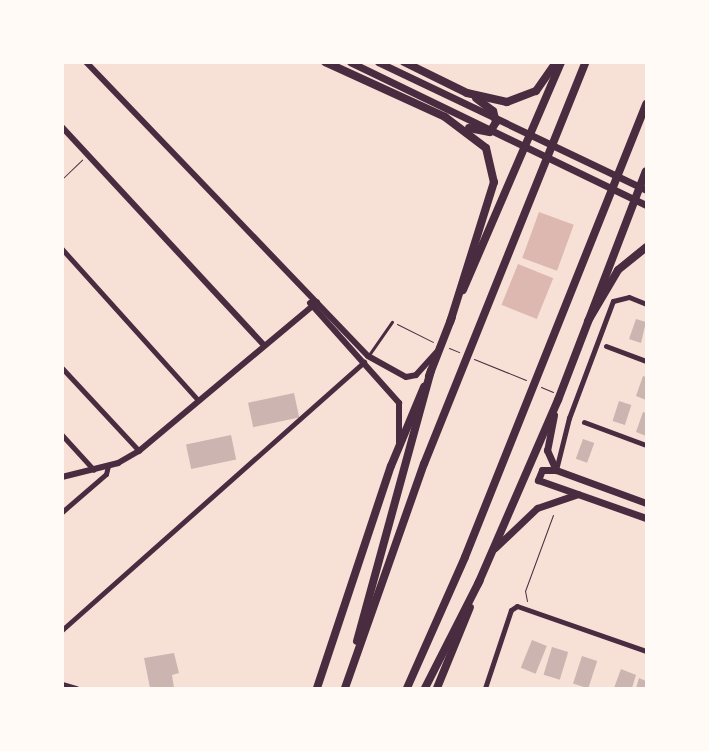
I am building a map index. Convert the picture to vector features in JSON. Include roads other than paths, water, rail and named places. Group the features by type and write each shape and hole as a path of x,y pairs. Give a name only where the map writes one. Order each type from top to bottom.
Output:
{"main road":[{"path":"325,62 479,132 490,132 496,122 493,111 467,93 404,62"},
{"path":"350,62 646,206"},
{"path":"378,62 646,190"},
{"path":"467,93 502,102 522,99 540,86 556,62"},
{"path":"317,688 399,446 561,62"},
{"path":"345,688 424,464 586,62"},
{"path":"407,688 465,557 646,104"},
{"path":"445,117 477,138 494,169 489,203 450,322"},
{"path":"437,688 588,321 646,171"},
{"path":"588,321 618,270 646,247"},
{"path":"350,672 431,371"},
{"path":"556,396 548,450 556,470"},
{"path":"646,503 556,470 542,470 538,480 646,518"},
{"path":"493,550 537,508 579,494"},
{"path":"425,688 480,580"}],"street":[{"path":"86,62 308,298 317,302 366,359 399,403 399,446"},
{"path":"62,127 264,345"},
{"path":"62,250 197,399"},
{"path":"556,470 569,418 613,301 629,297 646,304"},
{"path":"308,298 311,308 366,359 406,377 424,369 439,350"},
{"path":"62,477 108,466 139,451 197,399 317,302"},
{"path":"606,346 646,361"},
{"path":"62,630 366,359"},
{"path":"62,368 139,451"},
{"path":"584,422 646,445"},
{"path":"62,435 94,470"},
{"path":"62,512 106,474 108,466"},
{"path":"485,688 510,610 516,606 646,651"},
{"path":"62,684 76,688"}],"lane":[{"path":"366,359 392,322"}]}
